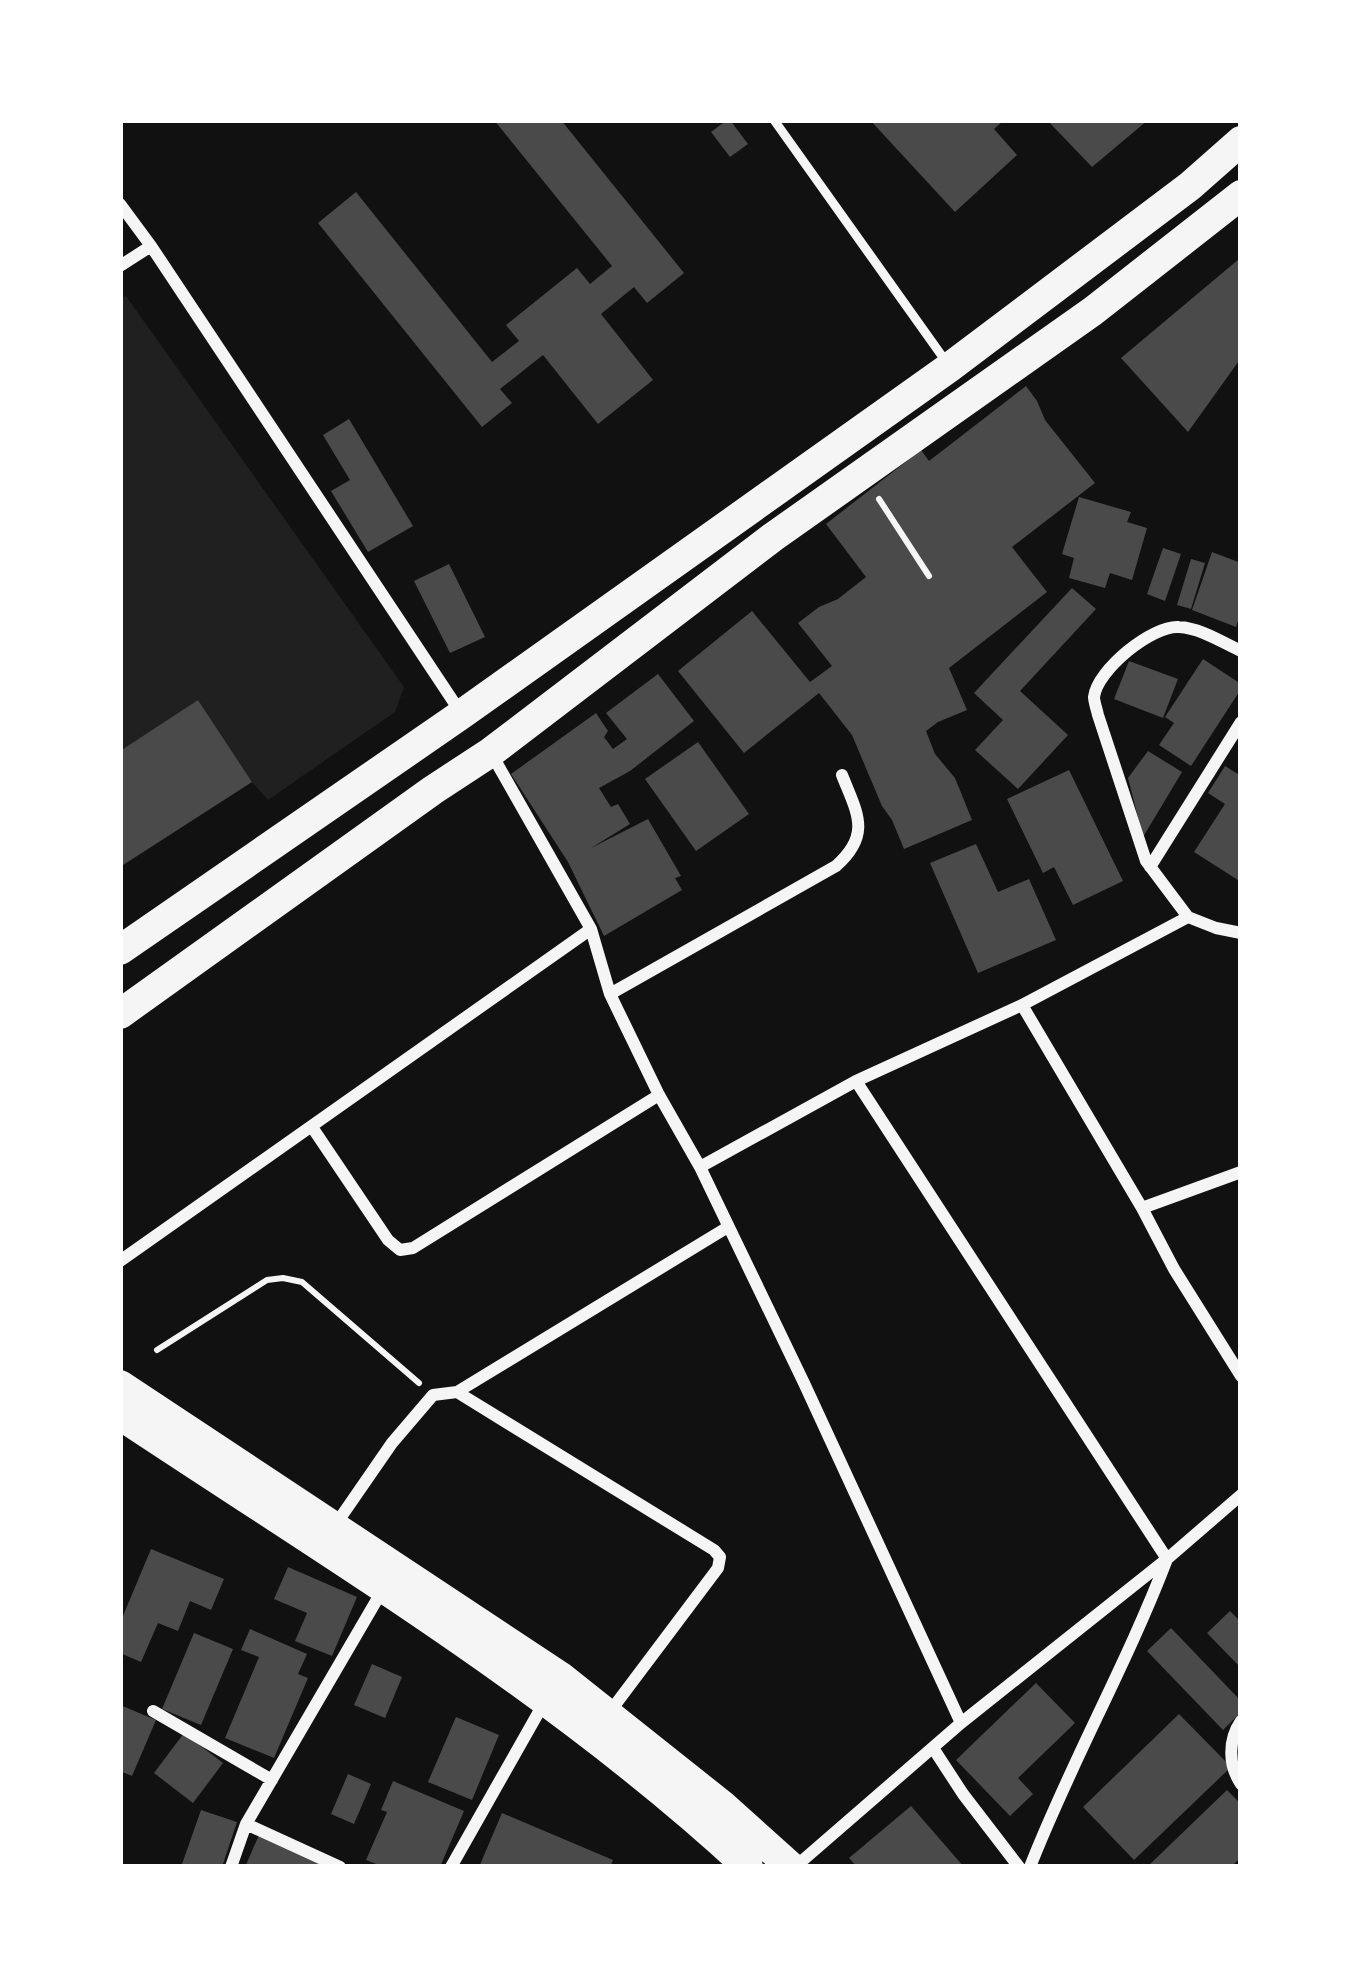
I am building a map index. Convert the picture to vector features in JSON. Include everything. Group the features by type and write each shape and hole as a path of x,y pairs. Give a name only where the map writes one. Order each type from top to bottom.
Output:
{"main road":[{"path":"120,950 950,368 1190,186 1241,141"},
{"path":"120,1014 491,752 861,473 1093,310 1240,199"},
{"path":"751,509 773,538"},
{"path":"120,1385 561,1677 793,1867"},
{"path":"120,1414 546,1700 703,1825 748,1867"}],"street":[{"path":"120,205 462,714"},
{"path":"120,266 151,246"},
{"path":"1241,651 1197,630 1163,627 1146,635 1102,677 1094,703 1150,867 1188,917 1241,933"},
{"path":"1150,867 1241,722"},
{"path":"491,752 591,929 610,994 700,1167 961,1723"},
{"path":"610,994 836,866 851,852 858,832 856,811 842,775"},
{"path":"700,1167 856,1081 1022,1005 1188,917"},
{"path":"120,1261 591,929"},
{"path":"1022,1005 1241,1376"},
{"path":"856,1081 1167,1559"},
{"path":"313,1127 388,1240 400,1250 412,1248 659,1095"},
{"path":"1142,1208 1241,1172"},
{"path":"334,1527 392,1443 433,1395 457,1392 728,1228"},
{"path":"457,1392 720,1557 718,1568 608,1714"},
{"path":"793,1867 1241,1495"},
{"path":"1030,1867 1167,1559"},
{"path":"231,1867 246,1824 382,1590"},
{"path":"451,1867 546,1700"},
{"path":"153,1711 272,1780"},
{"path":"1241,1721 1232,1734 1231,1748 1241,1784"},
{"path":"933,1748 1019,1867"},
{"path":"246,1824 340,1867"}],"lane":[{"path":"774,120 950,368"}],"path":[{"path":"861,473 929,576"},
{"path":"157,1350 267,1280 283,1278 302,1282 433,1395"}],"shaded area":[{"path":"126,296 404,687 395,712 268,800 198,700 120,751 120,299"}],"building":[{"path":"494,120 561,120 684,273 647,303 634,287 601,314 653,380 598,424 543,355 500,389 512,403 482,427 318,223 356,192 492,362 519,341 506,325 577,268 590,284 612,266"},
{"path":"727,120 748,144 730,157 711,132"},
{"path":"870,120 1004,120 994,129 1017,155 955,212"},
{"path":"1047,120 1148,120 1092,167"},
{"path":"1239,259 1241,358 1188,432 1121,358"},
{"path":"1026,386 1045,420 1095,483 1012,547 1047,592 949,668 967,710 926,731 935,754 955,778 972,820 904,849 852,735 819,693 744,753 678,671 752,611 810,682 832,666 798,623 866,577 826,524 921,450 929,461"},
{"path":"349,419 413,526 368,552 331,491 350,480 323,435"},
{"path":"1079,497 1131,512 1127,522 1147,528 1132,580 1110,573 1105,588 1069,578 1074,558 1062,554"},
{"path":"1163,548 1181,554 1165,601 1147,594"},
{"path":"1212,552 1241,563 1241,612 1236,627 1192,610"},
{"path":"1191,559 1205,563 1191,609 1177,605"},
{"path":"449,564 485,637 450,653 414,581"},
{"path":"1072,588 1096,609 1020,691 1068,735 1018,789 975,750 1003,720 974,693"},
{"path":"1203,659 1241,684 1241,689 1191,766 1159,745 1174,723 1165,717"},
{"path":"1129,661 1178,679 1163,718 1114,699"},
{"path":"658,674 694,721 630,771 599,788 611,807 618,804 630,824 591,848 648,819 681,876 675,878 682,890 604,936 568,862 511,774 596,713 613,749 627,739 606,713"},
{"path":"198,700 252,782 120,867 120,751"},
{"path":"698,742 749,814 696,851 645,779"},
{"path":"1148,751 1182,772 1143,837 1128,778"},
{"path":"1225,766 1241,776 1241,882 1194,852 1225,804 1208,793"},
{"path":"1069,770 1123,881 1073,905 1054,867 1043,873 1007,799"},
{"path":"976,844 998,892 1029,879 1056,940 978,973 930,863"},
{"path":"151,1549 224,1579 211,1610 190,1601 178,1631 158,1623 141,1662 120,1653 120,1623"},
{"path":"288,1567 357,1597 332,1656 295,1641 307,1613 274,1599"},
{"path":"1230,1611 1241,1622 1241,1668 1207,1633"},
{"path":"1171,1628 1241,1701 1241,1712 1223,1730 1147,1651"},
{"path":"250,1629 307,1654 298,1674 308,1678 274,1758 225,1738 259,1657 241,1650"},
{"path":"194,1633 233,1649 201,1725 162,1709"},
{"path":"372,1664 402,1677 385,1718 354,1705"},
{"path":"1036,1683 1075,1723 1018,1778 1033,1794 1010,1816 956,1760"},
{"path":"120,1705 156,1720 132,1776 120,1771"},
{"path":"1179,1714 1231,1767 1134,1860 1083,1807"},
{"path":"456,1717 499,1735 472,1800 428,1782"},
{"path":"184,1733 223,1763 193,1803 154,1773"},
{"path":"348,1774 371,1784 354,1824 331,1814"},
{"path":"393,1781 464,1811 440,1867 384,1867 366,1860 387,1812 381,1810"},
{"path":"1227,1790 1241,1804 1241,1857 1231,1867 1147,1867"},
{"path":"911,1806 964,1867 857,1867 849,1858"},
{"path":"201,1810 237,1822 222,1867 181,1867"},
{"path":"502,1813 613,1860 610,1867 479,1867"},
{"path":"259,1835 335,1867 245,1867"}]}
